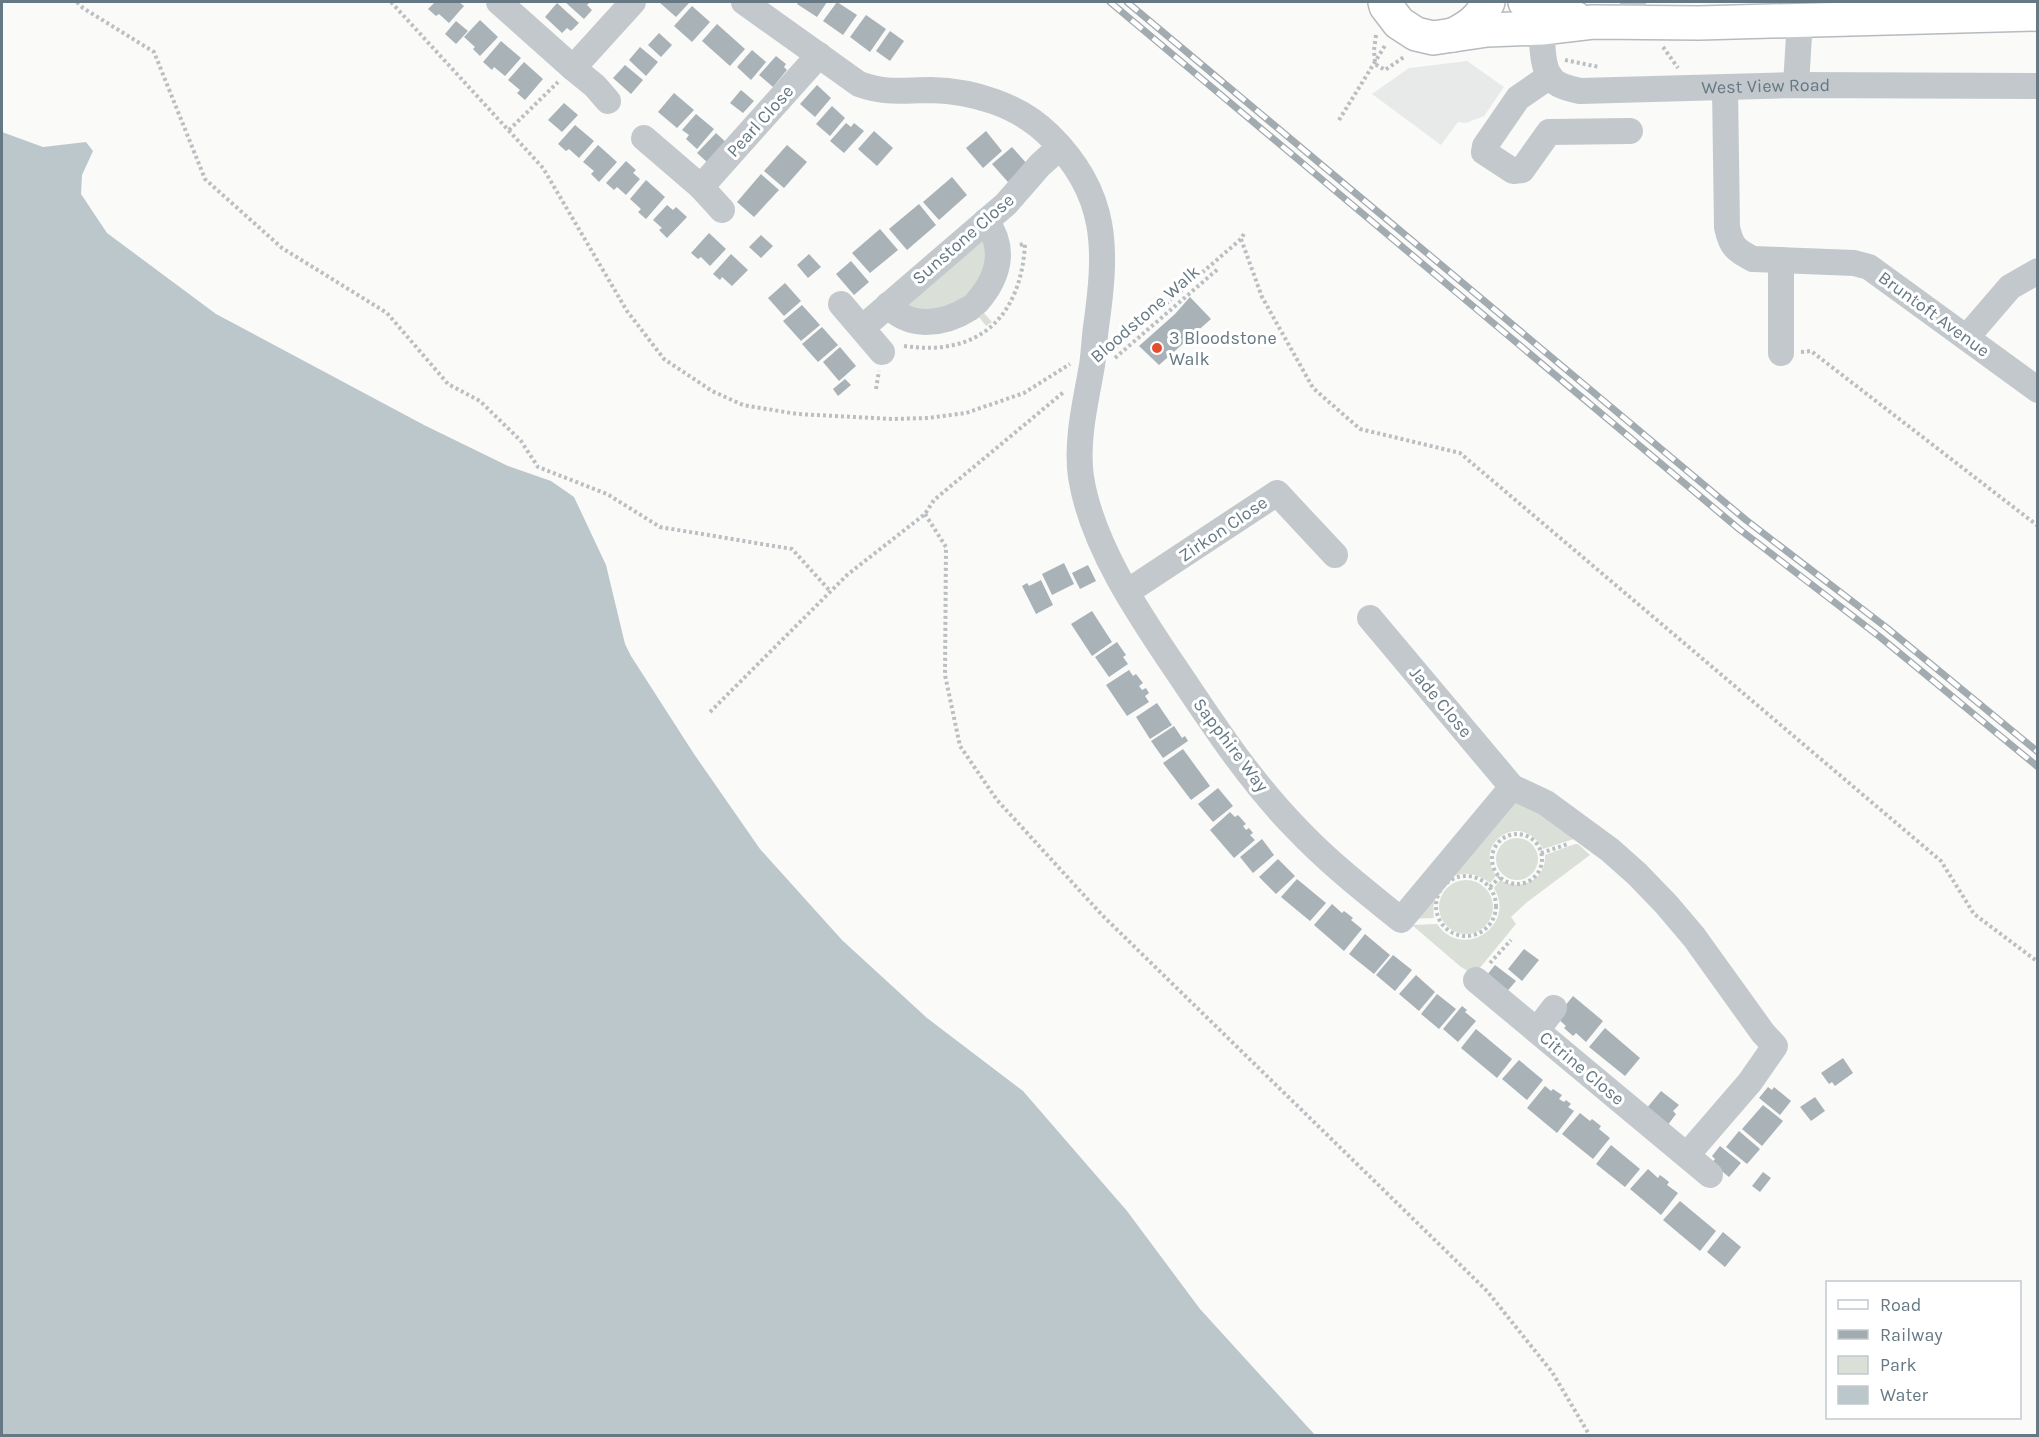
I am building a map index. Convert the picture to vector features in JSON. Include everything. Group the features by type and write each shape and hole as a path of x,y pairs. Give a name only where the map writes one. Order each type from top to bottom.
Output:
{"main road":[{"path":"1452,36 1471,26 1484,11 1488,2"},
{"path":"1392,12 1416,34 1433,38 1487,30 1536,13 1593,22 1632,12 1699,23 2037,14"}],"street":[{"path":"499,2 566,75 602,94"},
{"path":"566,75 633,2"},
{"name":"Sapphire Way","path":"744,2 859,84 879,91 932,90 964,93 994,101 1025,116 1048,134 1080,173 1094,202 1102,237 1103,271 1086,369 1081,430 1081,476 1098,536 1127,592 1210,720 1294,826 1332,864 1401,920 1512,787"},
{"path":"1536,13 1550,76 1518,98 1485,146 1484,152 1513,171 1522,170 1549,132 1630,131"},
{"path":"1796,85 1800,19"},
{"name":"Pearl Close","path":"701,187 819,55"},
{"name":"West View Road","path":"1550,76 1565,87 1580,91 1796,85 2037,86"},
{"name":"Bruntoft Avenue","path":"1725,88 1727,226 1730,242 1740,253 1753,259 1854,263 1869,267 2037,390"},
{"path":"644,138 701,187 722,210"},
{"name":"Sunstone Close","path":"862,328 1006,204 1040,165 1060,147"},
{"path":"888,305 894,312 908,320 933,323 956,316 973,305 988,289 997,270 998,245 986,221"},
{"path":"1780,260 1780,353"},
{"path":"1967,337 2010,287 2037,272"},
{"path":"841,304 882,352"},
{"name":"Zirkon Close","path":"1127,592 1277,493 1335,555"},
{"name":"Jade Close","path":"1370,618 1512,787"},
{"path":"1512,787 1546,803 1610,849 1637,874 1694,937 1763,1033 1775,1046 1750,1082 1688,1155"},
{"name":"Citrine Close","path":"1476,980 1710,1175"},
{"path":"1537,1030 1554,1008"}],"path":[{"path":"77,2 154,52 205,179 282,248 387,313 448,384 480,401 521,441 538,467 607,494 660,527 792,549 830,591"},
{"path":"391,2 543,168 627,310 664,359 712,391 743,405 797,414 862,419 893,420 966,413 1086,369 1241,239 1245,232"},
{"path":"1339,120 1375,64 1392,12"},
{"path":"1663,47 1679,69"},
{"path":"509,130 566,75"},
{"path":"1241,239 1262,297 1313,388 1360,429 1460,453 1941,861 1974,914 2037,962"},
{"name":"Bloodstone Walk","path":"1086,369 1219,268"},
{"path":"1780,353 1811,351 2037,526"},
{"path":"710,712 847,575 925,514 934,500 1066,391"},
{"path":"925,514 946,547 945,675 960,746 997,800 1102,915 1487,1291 1552,1372 1590,1436"},
{"path":"1514,834 1529,837 1534,841 1541,853 1538,873 1528,881 1515,883 1500,877 1494,868 1492,856 1496,846 1503,838 1514,834"},
{"path":"1541,853 1577,841"},
{"path":"1465,876 1479,879 1490,887 1495,897 1496,912 1485,931 1470,937 1460,937 1443,927 1437,915 1436,901 1442,887 1448,882 1465,876"},
{"path":"1490,887 1500,877"},
{"path":"1476,980 1510,940"}],"shaded area":[{"path":"1467,61 1504,87 1484,116 1466,123 1458,122 1441,145 1372,94 1409,68"}],"green space":[{"path":"987,237 988,263 970,298 992,322 986,326 966,300 943,312 903,308"},
{"path":"1521,801 1577,838 1543,849 1534,838 1523,832 1513,831 1503,835 1495,842 1490,852 1490,863 1496,876 1490,883 1479,876 1458,875 1442,885 1436,895 1434,918 1408,919 1502,804"},
{"path":"1517,838 1525,839 1532,844 1537,851 1537,867 1532,874 1525,879 1517,880 1509,879 1502,874 1497,867 1496,859 1497,851 1502,844 1509,839"},
{"path":"1575,844 1590,855 1511,917 1516,924 1474,975 1461,967 1412,925 1437,924 1448,935 1460,939 1472,939 1484,934 1493,926 1498,915 1499,902 1494,888 1500,880 1516,885 1531,881 1541,871 1545,855"},
{"path":"1461,880 1471,880 1481,884 1489,892 1493,907 1489,922 1481,930 1471,934 1461,934 1451,930 1443,922 1439,912 1439,902 1443,892 1451,884"}],"water":[{"path":"2,132 43,147 86,142 93,151 82,175 81,194 107,233 216,314 424,425 508,466 551,481 574,497 606,565 625,644 631,656 694,754 760,849 842,940 927,1018 1023,1091 1127,1211 1200,1309 1315,1435 2,1435"}],"building":[{"path":"435,2 459,2 464,6 449,23 439,14 436,16 428,9"},
{"path":"565,2 590,2 587,5 592,10 584,19"},
{"path":"659,2 690,2 676,17"},
{"path":"798,2 827,2 817,17 797,4"},
{"path":"837,2 857,15 843,35 823,21"},
{"path":"557,3 579,23 571,31 567,28 562,33 545,17"},
{"path":"692,6 710,22 692,42 674,26"},
{"path":"866,15 886,29 870,52 850,37"},
{"path":"480,20 498,37 480,56 473,49 475,47 464,37"},
{"path":"456,21 468,31 456,44 445,34"},
{"path":"717,24 745,49 730,66 702,41"},
{"path":"890,31 904,41 890,61 876,51"},
{"path":"659,33 672,45 661,57 648,45"},
{"path":"501,41 521,58 505,76 494,67 492,70 483,62"},
{"path":"640,47 658,62 646,76 629,60"},
{"path":"752,50 766,62 751,80 737,67"},
{"path":"776,56 786,64 784,67 787,70 773,87 759,75"},
{"path":"524,62 543,79 525,100 517,93 520,90 508,80"},
{"path":"625,65 643,80 631,94 613,78"},
{"path":"817,85 831,98 815,117 800,104"},
{"path":"741,90 754,101 743,113 730,103"},
{"path":"674,93 694,110 677,128 658,112"},
{"path":"564,103 578,115 562,132 548,120"},
{"path":"832,106 845,118 830,136 816,124"},
{"path":"696,114 714,129 697,149 686,139 689,135 682,130"},
{"path":"846,123 851,127 854,123 864,131 844,153 830,141"},
{"path":"575,125 594,141 579,158 569,149 566,151 558,144"},
{"path":"874,131 893,148 877,166 858,149"},
{"path":"986,131 1002,151 983,168 966,148"},
{"path":"716,133 729,145 707,162 697,153"},
{"path":"598,145 617,162 599,182 591,174 594,171 583,162"},
{"path":"787,145 807,162 784,188 764,171"},
{"path":"1012,147 1028,165 1008,182 992,164"},
{"path":"626,161 636,170 633,173 640,179 626,195 617,187 614,190 606,183"},
{"path":"761,174 779,190 754,217 737,202"},
{"path":"952,177 967,195 939,220 923,202"},
{"path":"646,180 665,197 646,219 638,212 641,209 630,199"},
{"path":"919,204 936,225 907,250 889,229"},
{"path":"667,205 673,210 676,207 687,217 667,238 659,230 662,228 653,220"},
{"path":"880,229 898,250 870,273 852,253"},
{"path":"709,233 726,249 710,266 701,257 698,259 691,253"},
{"path":"761,235 773,246 761,258 749,247"},
{"path":"731,254 748,270 732,286 722,277 720,280 713,274"},
{"path":"809,254 821,267 808,278 797,265"},
{"path":"851,261 869,282 854,295 836,274"},
{"path":"785,283 801,301 784,316 768,298"},
{"path":"1190,297 1211,319 1159,365 1139,346 1175,314"},
{"path":"802,305 820,325 801,341 783,321"},
{"path":"822,327 838,345 818,362 802,344"},
{"path":"840,347 856,366 839,381 823,362"},
{"path":"845,379 851,385 838,396 833,389"},
{"path":"1064,563 1074,584 1052,595 1042,574"},
{"path":"1088,565 1096,581 1080,589 1072,573"},
{"path":"1041,580 1053,605 1036,614 1022,586 1027,583 1029,586"},
{"path":"1092,611 1112,642 1092,656 1071,624"},
{"path":"1117,642 1126,655 1123,657 1128,664 1109,677 1095,657"},
{"path":"1129,670 1133,676 1136,674 1143,683 1139,686 1142,690 1146,688 1149,693 1145,696 1149,702 1127,716 1106,685"},
{"path":"1157,703 1172,725 1150,739 1136,717"},
{"path":"1174,726 1182,738 1185,736 1188,741 1163,758 1151,741"},
{"path":"1183,749 1210,786 1191,800 1163,763"},
{"path":"1218,788 1233,806 1213,822 1198,804"},
{"path":"1230,812 1235,817 1238,815 1246,824 1243,826 1246,830 1249,828 1253,833 1250,835 1255,840 1234,858 1210,830"},
{"path":"1262,839 1274,855 1253,873 1240,857"},
{"path":"1278,859 1295,876 1276,894 1259,877"},
{"path":"1297,879 1326,903 1310,921 1281,897"},
{"path":"1332,904 1342,913 1344,911 1353,918 1351,920 1362,929 1344,951 1314,925"},
{"path":"1365,934 1390,955 1374,974 1349,954"},
{"path":"1524,949 1539,960 1522,981 1508,969"},
{"path":"1393,955 1412,970 1395,991 1376,975"},
{"path":"1495,965 1516,981 1503,996 1483,980"},
{"path":"1416,975 1435,992 1419,1011 1399,994"},
{"path":"1437,994 1456,1009 1439,1029 1421,1014"},
{"path":"1573,996 1603,1021 1586,1042 1576,1033 1573,1036 1556,1017"},
{"path":"1462,1006 1467,1010 1465,1012 1476,1021 1458,1042 1443,1029"},
{"path":"1605,1028 1640,1058 1625,1076 1589,1047"},
{"path":"1476,1029 1512,1059 1497,1078 1461,1048"},
{"path":"1843,1058 1853,1073 1835,1086 1832,1082 1829,1084 1821,1073"},
{"path":"1519,1060 1543,1080 1527,1100 1502,1079"},
{"path":"1545,1086 1562,1095 1559,1099 1571,1104 1568,1107 1574,1111 1557,1133 1527,1108"},
{"path":"1768,1087 1772,1090 1774,1087 1791,1101 1780,1115 1759,1098"},
{"path":"1661,1091 1679,1105 1673,1111 1676,1114 1667,1126 1646,1109"},
{"path":"1815,1097 1825,1111 1811,1121 1800,1107"},
{"path":"1763,1105 1783,1121 1762,1146 1742,1129"},
{"path":"1580,1113 1601,1126 1599,1129 1610,1138 1593,1159 1562,1134"},
{"path":"1739,1131 1760,1149 1747,1164 1726,1147"},
{"path":"1611,1145 1640,1169 1625,1187 1596,1164"},
{"path":"1720,1146 1741,1163 1729,1177 1712,1163 1715,1159 1712,1156"},
{"path":"1648,1169 1658,1178 1660,1175 1669,1182 1667,1185 1678,1193 1661,1215 1630,1189"},
{"path":"1763,1172 1771,1178 1760,1192 1752,1186"},
{"path":"1680,1201 1716,1231 1700,1251 1663,1220"},
{"path":"1723,1232 1741,1247 1725,1267 1707,1252"}],"railway":[{"path":"1110,2 1739,529 1880,637 2038,767"},
{"path":"1127,2 1746,520 1887,628 2038,752"}],"place":[{"name":"3 Bloodstone Walk","path":"1157,348"}]}
